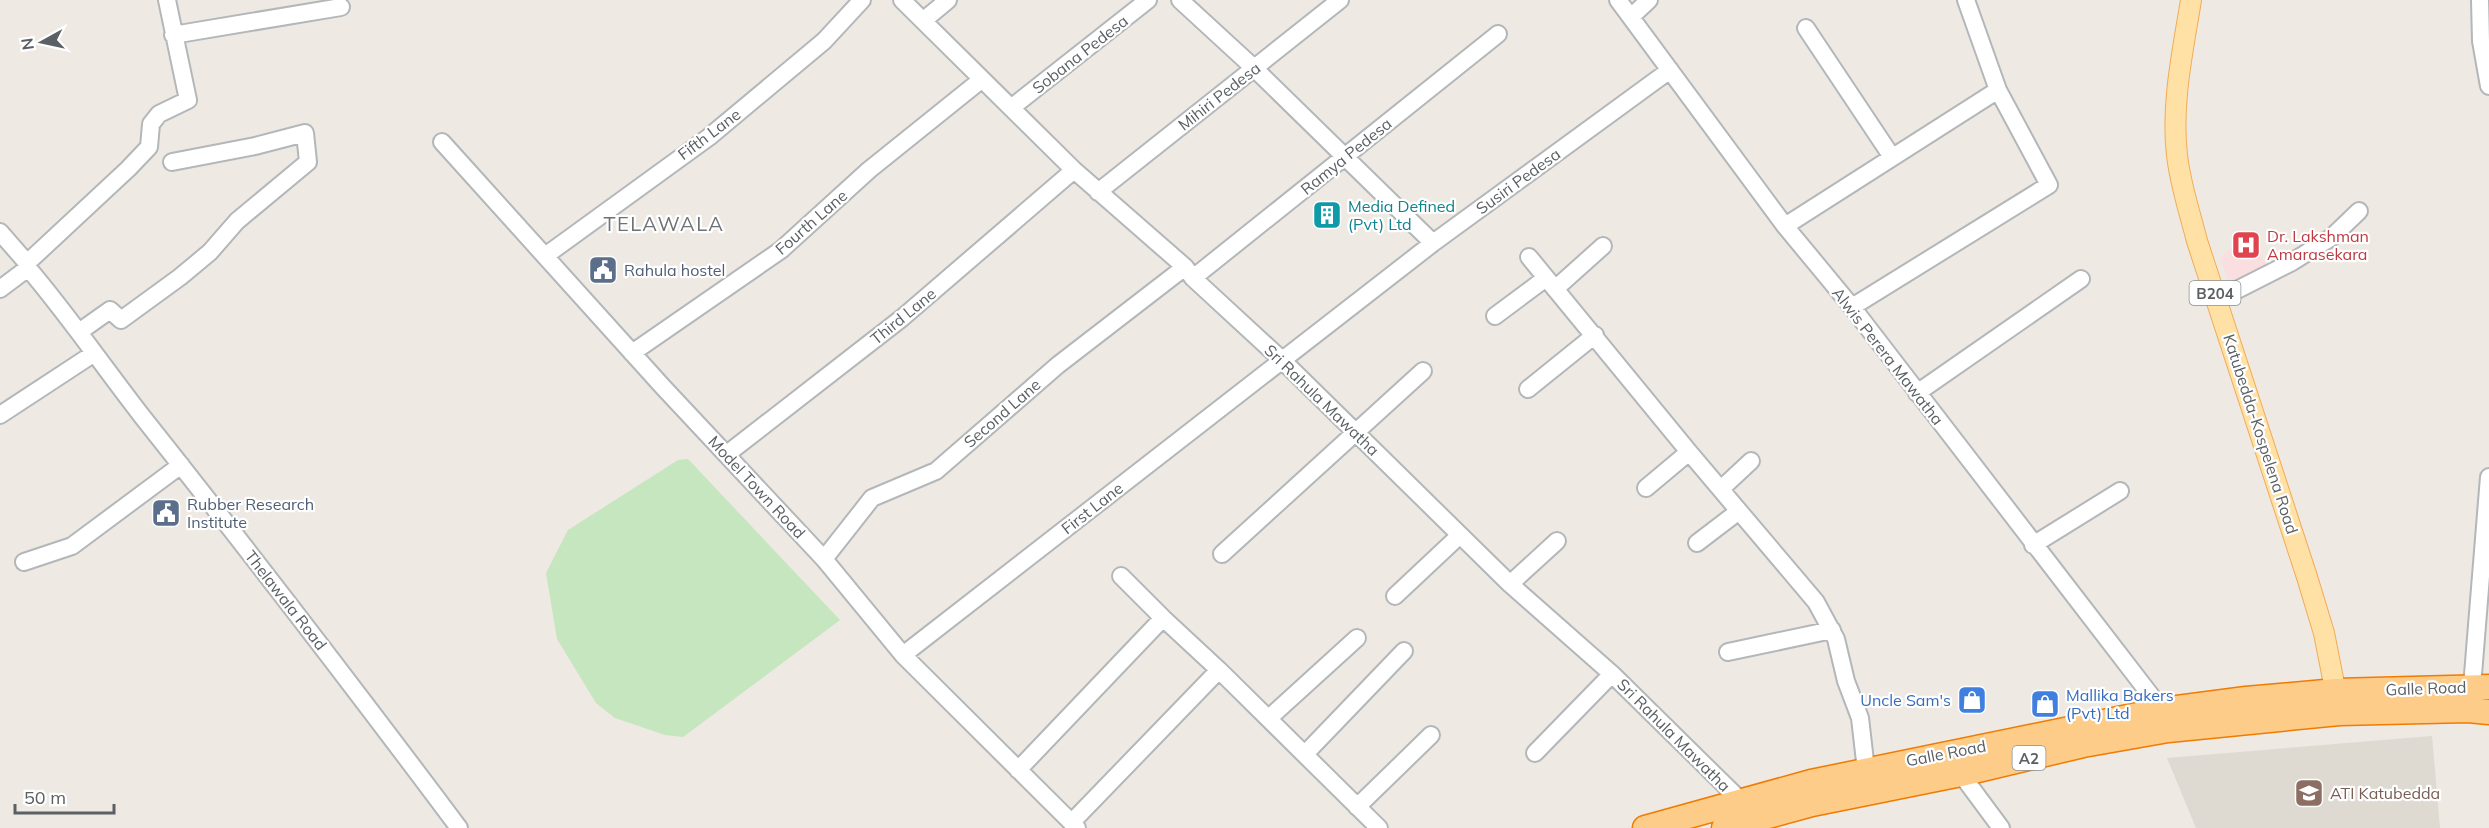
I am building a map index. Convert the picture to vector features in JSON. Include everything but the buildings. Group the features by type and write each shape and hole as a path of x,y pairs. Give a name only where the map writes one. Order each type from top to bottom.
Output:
{"highway":[{"name":"Galle Road","path":"2337,702 2481,687"},
{"name":"Galle Road","path":"1651,826 1866,770 1959,762 2162,710 2246,699 2337,702 2489,712"},
{"name":"A2","path":"1724,828 1959,762 2083,745 2337,702"}],"main road":[{"name":"Katubedda-Kospelena Road","path":"2191,0 2177,105 2177,154 2197,241 2324,633 2337,702"}],"street":[{"path":"0,289 149,147 151,124 159,114 188,100 167,0"},
{"name":"Fifth Lane","path":"545,256 709,137 824,41 862,0"},
{"name":"Sri Rahula Mawatha","path":"902,0 1074,170 1189,272 1510,584 1612,674 1741,801"},
{"path":"924,20 948,0"},
{"name":"Sobana Pedesa","path":"1011,108 1148,0"},
{"path":"1180,0 1254,68 1433,243"},
{"name":"Mihiri Pedesa","path":"1098,192 1340,0"},
{"name":"Alwis Perera Mawatha","path":"1618,0 1785,226 1852,308 2162,710"},
{"path":"1632,16 1649,0"},
{"path":"1852,308 2049,185 1998,90 1966,0"},
{"path":"2480,0 2481,41 2489,86"},
{"path":"173,35 341,8"},
{"path":"1806,28 1892,157"},
{"name":"Ramya Pedesa","path":"1189,272 1344,158 1498,34"},
{"name":"Susiri Pedesa","path":"1282,360 1433,243 1670,70"},
{"name":"Fourth Lane","path":"632,353 781,250 869,170 981,80"},
{"path":"1785,226 1998,90"},
{"path":"79,332 110,310 121,320 180,278 210,252 237,221 308,162 305,133 255,146 172,162"},
{"name":"Model Town Road","path":"442,142 632,353 824,559 903,655 1074,825"},
{"name":"Third Lane","path":"727,454 903,318 1074,170"},
{"path":"2217,300 2292,262 2332,237 2359,211"},
{"name":"Thelawala Road","path":"0,232 350,681 459,828"},
{"path":"1495,316 1551,283 1603,246"},
{"path":"1529,257 1816,602 1832,630 1860,718 1866,770"},
{"name":"Second Lane","path":"824,559 872,498 936,471 1058,365 1189,272"},
{"path":"1917,393 2081,279"},
{"path":"1528,389 1595,335"},
{"path":"0,416 93,354"},
{"name":"First Lane","path":"903,655 1282,360"},
{"path":"1222,554 1423,371"},
{"path":"1646,488 1689,452"},
{"path":"1721,489 1751,461"},
{"path":"24,562 72,546 181,465"},
{"path":"2481,687 2489,477"},
{"path":"2033,545 2120,491"},
{"path":"1697,543 1739,510"},
{"path":"1395,596 1460,535"},
{"path":"1510,584 1557,541"},
{"path":"1121,576 1269,718 1379,828"},
{"path":"1018,770 1163,618"},
{"path":"1728,652 1832,630"},
{"path":"1269,718 1356,638"},
{"path":"1305,754 1404,651"},
{"path":"1074,825 1219,670"},
{"path":"1535,753 1612,674"},
{"path":"1357,807 1431,735"},
{"path":"1959,762 2001,828"}],"shaded area":[{"name":"Dr. Lakshman Amarasekara","path":"2250,231 2268,269 2229,282 2220,258"},
{"name":"ATI Katubedda","path":"2432,736 2440,828 2196,828 2167,758"}],"green space":[{"path":"688,459 840,620 683,737 665,735 615,718 596,703 557,639 546,573 568,530 678,460"}],"place":[{"name":"Media Defined (Pvt) Ltd","path":"1327,215"},
{"name":"Dr. Lakshman Amarasekara","path":"2246,245"},
{"name":"Rahula hostel","path":"603,270"},
{"name":"Rubber Research Institute","path":"166,513"},
{"name":"Uncle Sam's","path":"1972,700"},
{"name":"Mallika Bakers (Pvt) Ltd","path":"2045,704"},
{"name":"ATI Katubedda","path":"2309,793"}],"district":[{"name":"TELAWALA","path":"664,223"}]}
